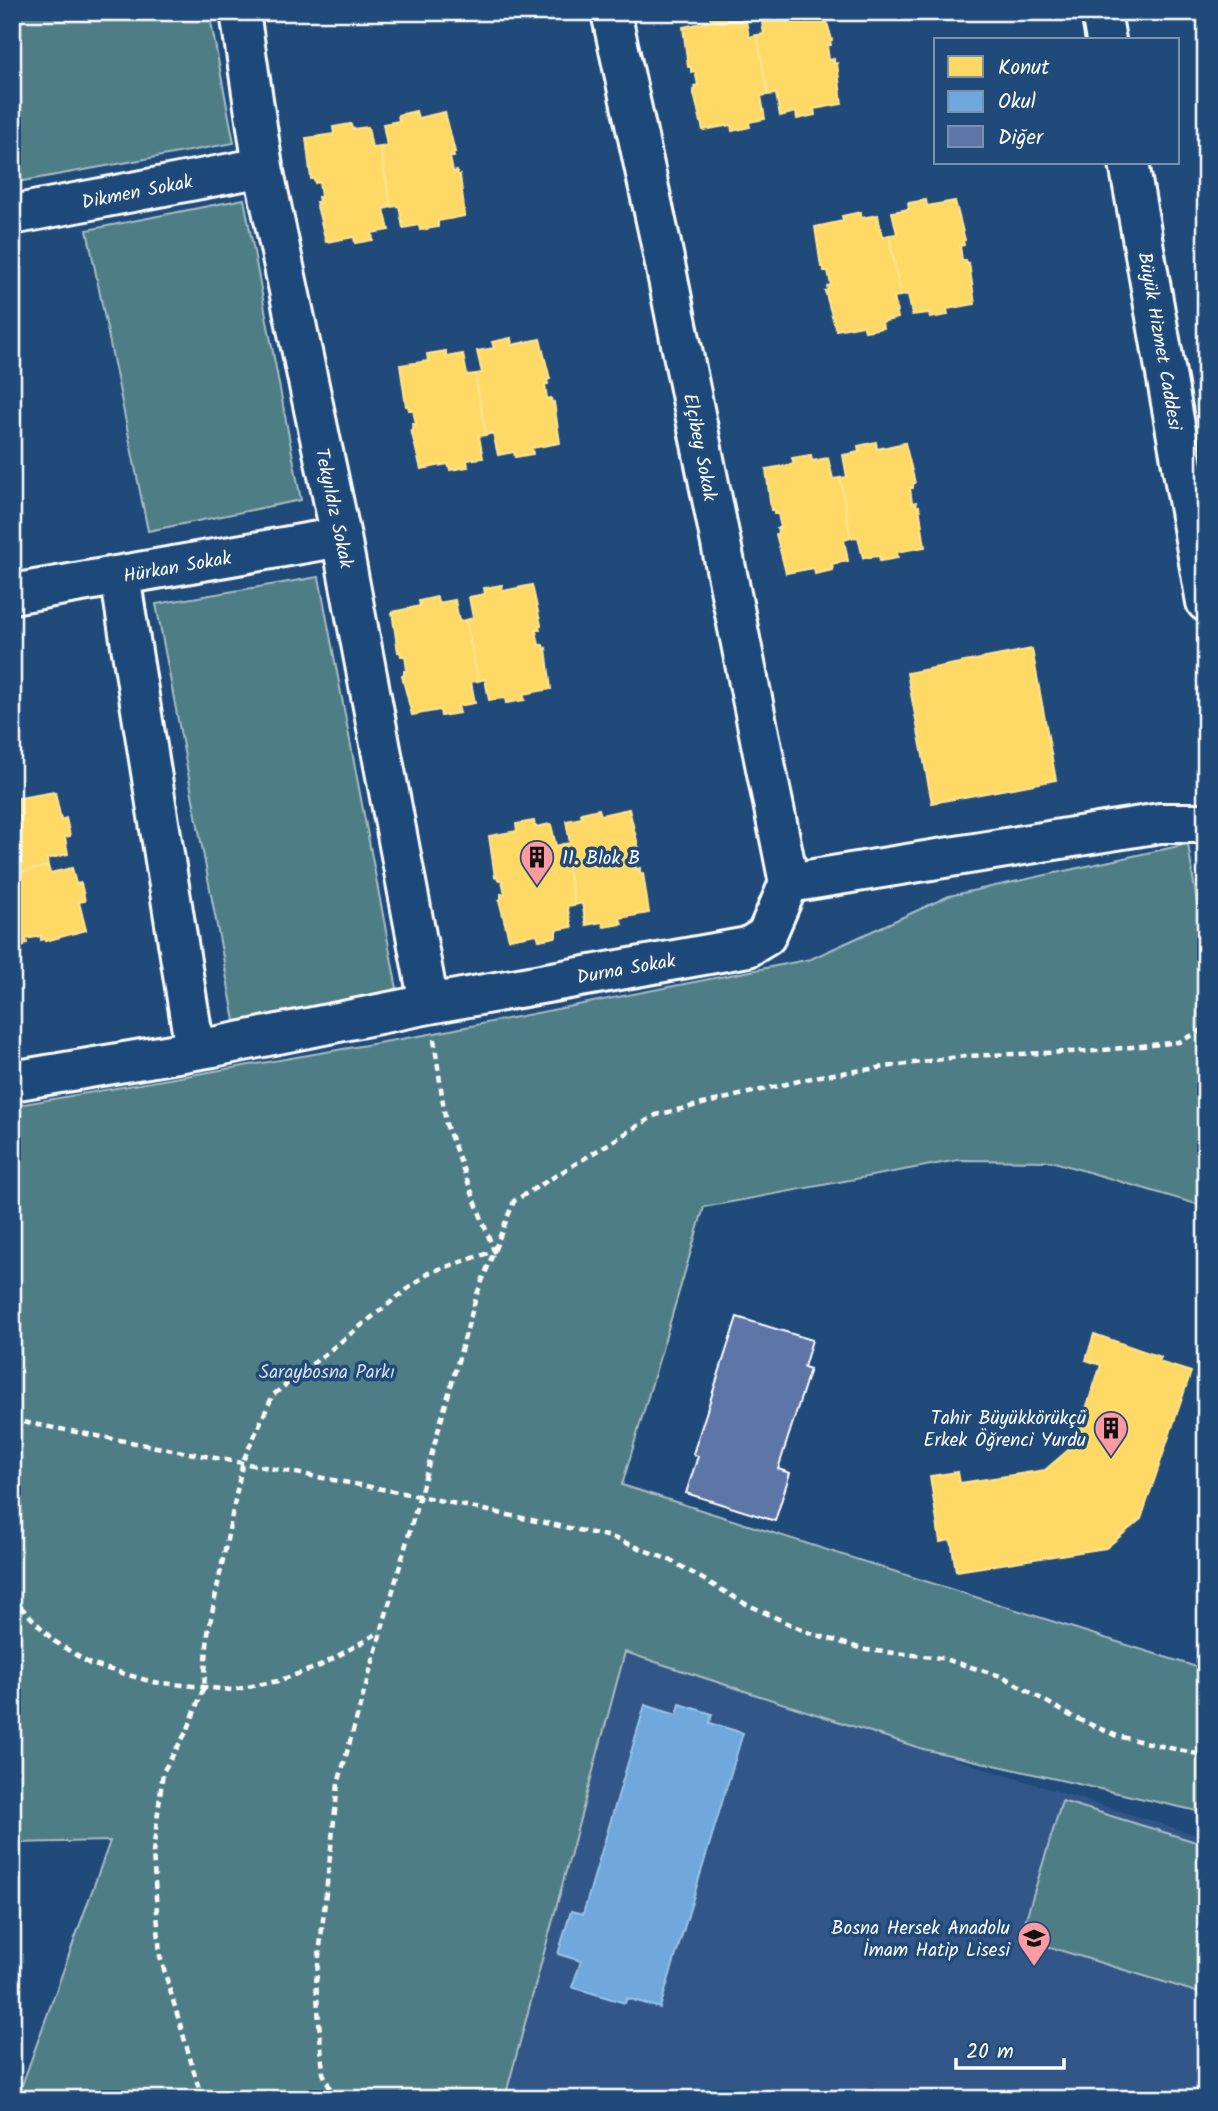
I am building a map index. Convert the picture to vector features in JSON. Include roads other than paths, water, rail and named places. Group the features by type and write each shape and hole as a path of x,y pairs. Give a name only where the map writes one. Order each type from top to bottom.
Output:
{"street":[{"name":"Tekyıldız Sokak","path":"240,12 263,167 341,537 429,1004"},
{"name":"Elçibey Sokak","path":"611,12 661,243 789,883"},
{"path":"1101,12 1106,38"},
{"name":"Büyük Hizmet Caddesi","path":"1129,164 1206,602"},
{"name":"Dikmen Sokak","path":"12,215 263,167"},
{"name":"Hürkan Sokak","path":"12,594 341,537"},
{"path":"120,576 195,1050"},
{"path":"789,883 1160,822 1206,823"},
{"name":"Durna Sokak","path":"12,1081 195,1050 429,1004 748,947 766,936 789,883"}],"place":[{"name":"11. Blok B","path":"537,887"},
{"name":"Tahir Büyükkörükçü Erkek Öğrenci Yurdu","path":"1111,1458"},
{"name":"Bosna Hersek Anadolu İmam Hatip Lisesi","path":"1034,1968"}],"park label":[{"name":"Saraybosna Parkı","path":"327,1371"}]}
